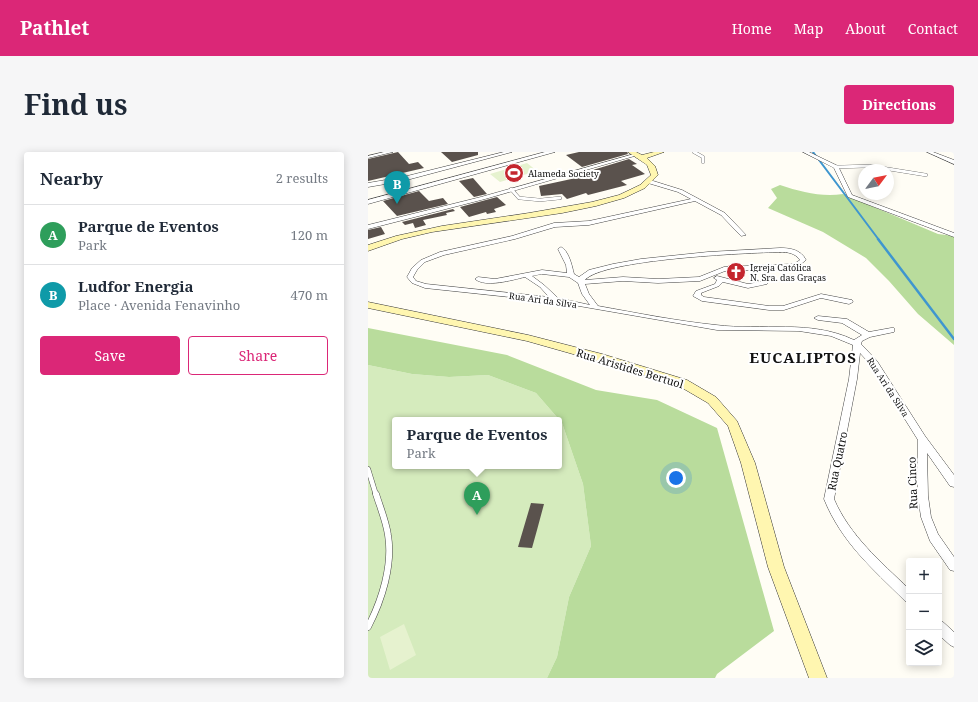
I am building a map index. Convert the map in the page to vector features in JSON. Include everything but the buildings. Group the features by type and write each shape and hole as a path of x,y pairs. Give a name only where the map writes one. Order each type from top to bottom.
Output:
{"main road":[{"path":"636,155 662,152"},
{"path":"368,248 397,239 454,226 564,210 601,203 629,194 650,182 655,175 655,172 649,164 636,155"},
{"name":"Rua Aristides Bertuol","path":"368,305 528,338 598,357 683,383 712,400 733,424 748,463 776,567 818,678"}],"street":[{"path":"368,157 391,152"},
{"path":"368,191 402,180 510,152"},
{"path":"533,156 540,152"},
{"path":"368,202 454,177 552,152"},
{"path":"805,152 836,167 850,196 954,235"},
{"path":"929,152 954,162"},
{"path":"368,223 492,194 636,155"},
{"path":"368,185 402,180"},
{"path":"650,182 680,191 723,214 743,235"},
{"path":"368,198 411,189"},
{"path":"368,227 483,198 492,194"},
{"name":"Rua Ari da Silva","path":"696,199 589,223 554,225 513,238 442,253 423,261 414,269 410,277 414,282 425,286 556,300 717,328 799,329 832,334 857,344 874,363 922,440 954,483"},
{"path":"561,249 569,265 571,275"},
{"path":"787,250 798,253 803,260 802,263 796,266 724,269 700,279 658,281 623,279 581,282 582,277 587,273 604,268 689,256 787,250"},
{"path":"478,279 495,281 542,272 571,275 581,282 596,308"},
{"path":"526,275 542,286 556,300"},
{"path":"710,275 722,280 748,286 765,283"},
{"path":"722,280 716,285 698,292 697,296 702,299 770,308 784,308 821,296 849,302"},
{"path":"818,318 844,321 868,335"},
{"path":"857,344 860,338 891,330"},
{"name":"Rua Quatro","path":"857,344 853,379 829,499 834,514 846,533 906,594"},
{"name":"Rua Cinco","path":"922,440 924,512 937,543 954,566"},
{"path":"942,629 954,641"}],"lane":[{"path":"694,152 703,157 703,162"},
{"path":"836,167 858,165 873,166 926,175"},
{"path":"511,189 519,198 540,200 560,198"},
{"path":"368,469 388,535 388,544 382,593 375,616 368,627"}],"green space":[{"name":"Alameda Society","path":"527,163 537,171 500,182 490,174"},
{"path":"780,185 811,193 827,195 843,194 938,234 954,236 954,345 918,314 889,281 866,258 823,232 768,208 777,198 771,189"},
{"path":"368,328 507,355 596,390 657,400 717,428 774,631 717,674 715,678 547,678 557,657 569,597 591,546 583,484 562,423 562,417 557,417 536,393 488,375 449,377 412,374 368,365"},
{"path":"368,365 412,374 449,377 488,375 536,393 557,417 392,417 392,469 562,469 562,423 583,484 591,546 569,597 557,657 547,678 368,678"},
{"path":"404,624 416,655 390,670 380,637"}],"waterway":[{"path":"813,152 879,240"},
{"path":"878,239 954,339"}],"place":[{"name":"Alameda Society","path":"514,173"},
{"name":"Ludfor Energia","path":"397,204"},
{"name":"Igreja Católica N. Sra. das Graças","path":"736,272"},
{"name":"Parque de Eventos","path":"477,515"}],"district":[{"name":"EUCALIPTOS","path":"803,357"}]}
